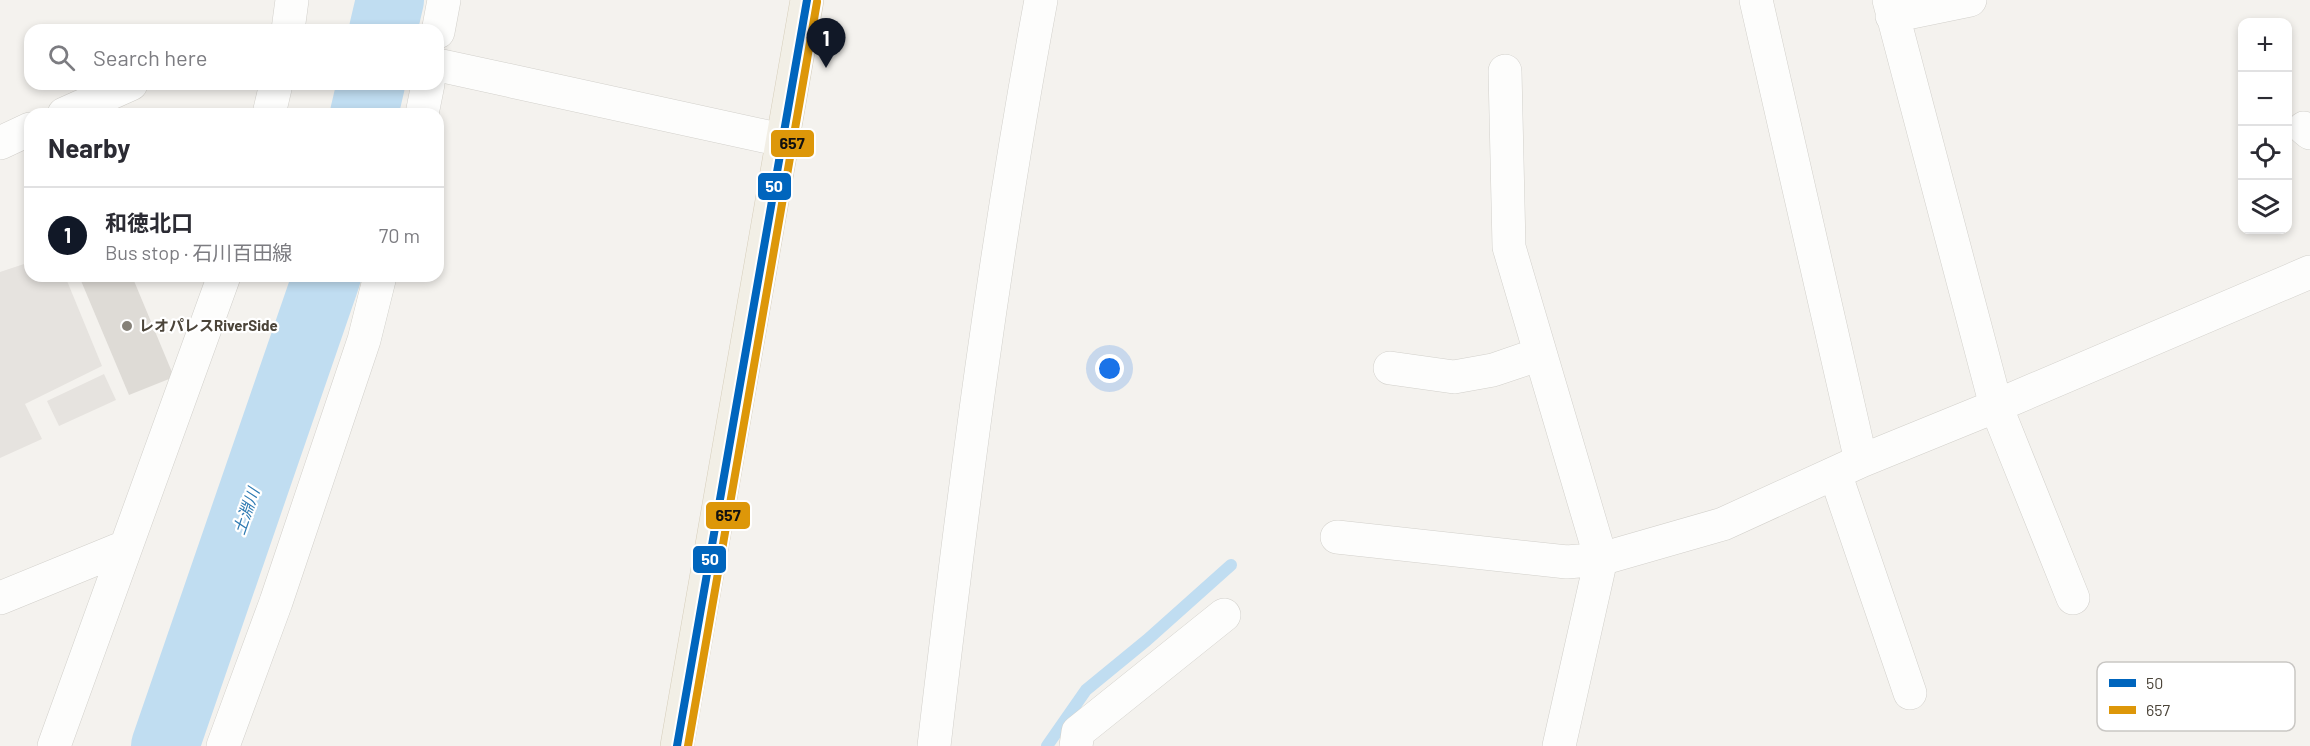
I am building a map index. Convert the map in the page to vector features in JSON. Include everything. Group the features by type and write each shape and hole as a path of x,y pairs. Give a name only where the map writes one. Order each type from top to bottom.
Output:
{"main road":[{"path":"677,746 807,0"}],"street":[{"path":"289,24 292,0"},
{"path":"440,24 444,0"},
{"path":"934,746 950,609 1016,131 1041,0"},
{"path":"1756,0 1848,467 1910,693"},
{"path":"1970,0 1890,8 1996,406 2073,598"},
{"path":"444,66 782,140"},
{"path":"1504,70 1509,247 1600,559 1558,746"},
{"path":"77,108 118,90"},
{"path":"270,108 275,90"},
{"path":"423,108 427,90"},
{"path":"0,143 24,132"},
{"path":"1337,537 1567,562 1600,559 1723,524 1848,467 2310,272"},
{"path":"54,746 222,282"},
{"path":"223,746 276,602 364,340 378,282"},
{"path":"1390,368 1454,377 1494,370 1540,354"},
{"path":"0,598 125,547"},
{"path":"1076,746 1078,732 1224,615"}],"shaded area":[{"path":"24,264 24,282 67,282 102,366 25,404 42,439 0,458 0,272"},
{"path":"104,374 116,400 59,426 47,401"}],"building":[{"name":"レオパレスRiverSide","path":"82,282 134,282 174,377 129,395"}],"waterway":[{"name":"土淵川","path":"384,24 390,0"},
{"name":"土淵川","path":"365,108 370,90"},
{"name":"土淵川","path":"165,746 325,282"},
{"path":"1047,746 1086,690 1147,640 1231,565"}],"transit line":[{"name":"50","path":"677,746 807,0"},
{"name":"657","path":"688,746 817,2"}],"place":[{"name":"和徳北口","path":"826,68"},
{"name":"レオパレスRiverSide","path":"127,326"}]}
